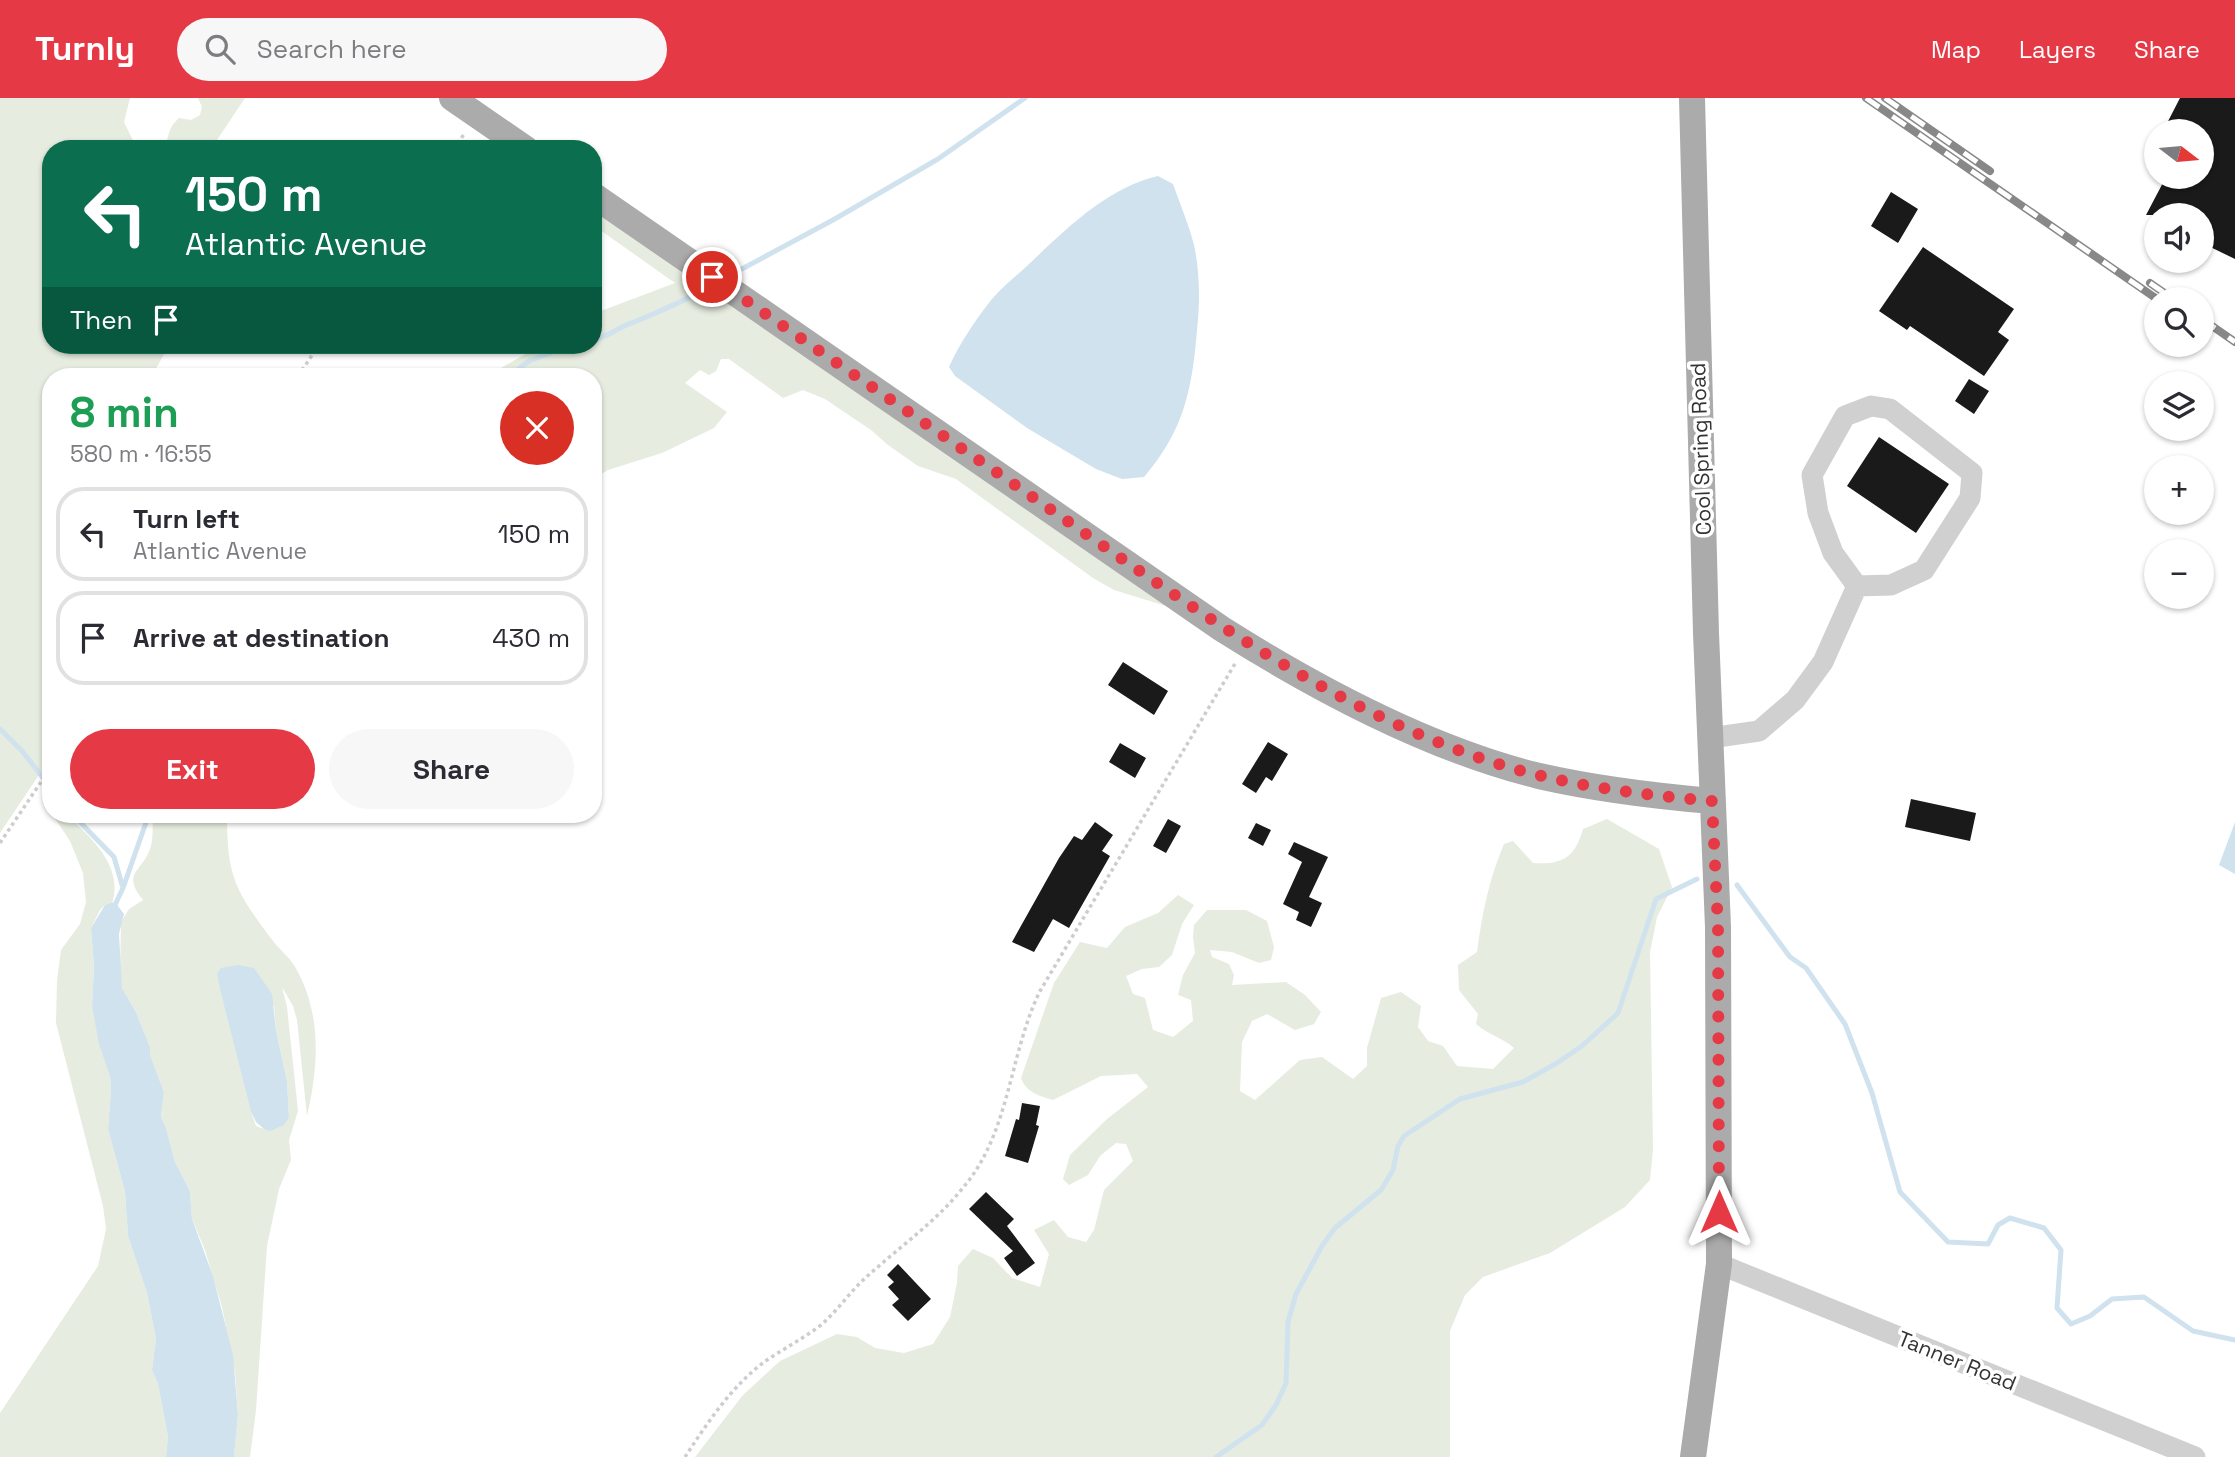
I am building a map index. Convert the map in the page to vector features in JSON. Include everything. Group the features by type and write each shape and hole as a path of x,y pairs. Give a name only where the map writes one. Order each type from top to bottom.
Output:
{"main road":[{"path":"452,98 513,140"},
{"name":"Cool Spring Road","path":"1692,98 1718,927 1719,1264 1693,1457"},
{"path":"602,201 1247,644 1341,698 1486,760 1538,775 1651,795 1712,801"}],"street":[{"path":"1871,406 1890,409 1972,474 1970,498 1924,570 1891,585 1857,586 1833,552 1818,513 1812,475 1844,416 1871,406"},
{"path":"1710,738 1759,731 1795,701 1823,662 1857,586"},
{"name":"Tanner Road","path":"1719,1264 2195,1457"}],"path":[{"path":"685,1457 740,1384 766,1361 821,1324 859,1284 967,1184 983,1159 994,1132 1030,1011 1040,991 1247,644"},
{"path":"0,843 42,780"}],"shaded area":[{"path":"0,98 130,98 124,122 133,140 42,140 42,354 164,354 156,368 42,368 42,770 0,833"},
{"path":"198,98 245,98 217,140 168,140 179,118 191,120 200,115 202,107"},
{"path":"602,215 1179,610 1114,590 1093,578 956,479 918,466 825,399 803,390 783,398 729,359 721,359 716,371 709,375 700,370 685,383 727,412 714,428 662,453 602,474 602,368 501,368 525,354 602,354 602,311 675,283 602,231"},
{"path":"1607,819 1659,849 1672,887 1657,917 1650,952 1653,1149 1650,1180 1625,1207 1550,1253 1483,1277 1465,1295 1450,1331 1450,1457 695,1457 743,1395 780,1361 837,1334 857,1337 875,1348 904,1353 933,1344 950,1317 958,1266 973,1249 993,1258 1012,1278 1040,1287 1049,1254 1034,1230 1054,1220 1068,1237 1086,1242 1094,1230 1104,1190 1133,1161 1126,1144 1116,1143 1100,1156 1088,1175 1069,1185 1063,1179 1070,1155 1107,1119 1148,1087 1137,1074 1101,1076 1053,1100 1034,1093 1023,1083 1021,1078 1054,983 1080,942 1107,948 1125,927 1158,913 1178,895 1194,905 1182,924 1172,955 1159,967 1142,969 1126,976 1133,994 1145,998 1153,1030 1173,1037 1193,1021 1191,1000 1178,995 1183,975 1195,953 1194,925 1207,910 1246,910 1267,921 1274,947 1271,960 1259,963 1232,952 1210,950 1212,957 1229,964 1234,975 1232,985 1286,982 1305,995 1321,1012 1314,1024 1295,1030 1267,1014 1252,1021 1242,1042 1240,1091 1255,1100 1300,1060 1322,1057 1353,1079 1367,1066 1367,1048 1381,998 1401,992 1421,1006 1418,1027 1428,1041 1443,1046 1457,1066 1493,1069 1514,1048 1476,1024 1478,1014 1459,990 1458,965 1477,952 1487,897 1504,844 1513,841 1533,863 1552,863 1571,853 1583,829"},
{"path":"58,823 76,823 103,854 113,877 112,904 105,905 100,910 91,928 94,966 92,1006 110,1075 108,1129 125,1192 128,1236 147,1293 156,1339 152,1370 158,1384 168,1437 166,1457 0,1457 0,1413 98,1266 106,1229 103,1206 56,1023 61,950 80,924 86,902 83,873 70,841"},
{"path":"153,823 227,823 229,854 236,882 260,924 294,965 310,1001 314,1020 316,1058 307,1116 297,1020 293,1006 282,987 287,1007 298,1111 289,1140 291,1160 279,1189 267,1246 256,1410 250,1457 234,1457 238,1415 235,1372 222,1307 205,1250 192,1219 190,1191 175,1162 161,1117 164,1092 150,1055 150,1047 136,1012 122,988 121,922 129,909 143,900 133,878 150,849","holes":["217,974 274,1006 276,1031 287,1081 289,1117 264,1129 256,1126 251,1112"]}],"water":[{"path":"1158,176 1173,184 1194,245 1199,288 1195,352 1184,408 1168,443 1144,477 1122,479 1096,469 1027,428 955,376 949,367 968,332 1004,286 1087,212 1121,190"},
{"path":"2235,822 2235,874 2219,865"},
{"path":"115,902 124,914 119,934 122,988 136,1012 164,1092 161,1117 175,1162 190,1191 192,1219 213,1276 233,1355 238,1415 234,1457 166,1457 168,1437 158,1384 152,1370 156,1339 147,1293 128,1236 125,1192 108,1129 110,1076 99,1044 92,1006 94,966 91,928 105,905"},
{"path":"238,965 254,968 272,994 276,1031 287,1081 289,1117 284,1125 270,1131 256,1122 251,1112 217,974 221,968"}],"building":[{"path":"2180,98 2235,98 2235,259 2214,249 2214,203 2152,203 2160,189 2214,189 2214,119 2169,119"},
{"path":"1891,192 1918,209 1898,243 1871,226"},
{"path":"1923,247 2014,309 1998,332 2009,340 1984,376 1910,326 1907,330 1879,311"},
{"path":"1969,379 1989,391 1974,414 1955,401"},
{"path":"1879,437 1949,484 1916,533 1847,486"},
{"path":"1123,662 1168,691 1154,715 1108,685"},
{"path":"1268,742 1288,754 1272,781 1266,777 1256,793 1242,784"},
{"path":"1120,743 1146,758 1135,778 1109,762"},
{"path":"1911,799 1976,813 1970,841 1905,827"},
{"path":"1168,819 1181,826 1166,853 1153,846"},
{"path":"1095,822 1113,835 1102,851 1110,856 1069,928 1053,919 1034,952 1012,942 1074,836 1082,840"},
{"path":"1256,823 1271,830 1263,846 1248,838"},
{"path":"1294,842 1328,857 1309,897 1322,903 1311,927 1296,920 1299,912 1283,904 1302,862 1288,854"},
{"path":"1022,1103 1040,1106 1036,1125 1039,1126 1028,1163 1005,1156 1016,1119 1019,1120"},
{"path":"986,1192 1014,1219 1007,1226 1035,1263 1017,1276 1004,1258 1013,1251 969,1209"},
{"path":"898,1264 931,1299 908,1321 892,1305 899,1299 888,1287 894,1282 887,1275"}],"waterway":[{"path":"725,278 938,159 1025,98"},
{"path":"602,337 711,286"},
{"path":"520,368 529,361 548,354"},
{"path":"0,729 42,777"},
{"path":"81,823 114,857 123,888"},
{"path":"114,907 146,823"},
{"path":"1216,1457 1262,1425 1276,1405 1286,1383 1288,1322 1296,1294 1335,1228 1381,1190 1393,1170 1398,1146 1404,1136 1460,1099 1523,1082 1582,1046 1618,1013 1656,899 1697,879"},
{"path":"1737,885 1790,957 1806,968 1845,1024 1872,1093 1900,1192 1948,1242 1988,1244 1998,1225 2010,1218 2044,1228 2061,1250 2057,1308 2071,1324 2090,1316 2112,1299 2144,1297 2193,1331 2235,1340"}],"railway":[{"path":"1866,98 2144,290"},
{"path":"1885,98 1990,171"},
{"path":"2150,283 2156,287"},
{"path":"2214,327 2235,342"}],"route":[{"path":"712,277 1222,629 1341,698 1486,760 1538,775 1651,795 1712,801 1718,927 1719,1212"}]}
